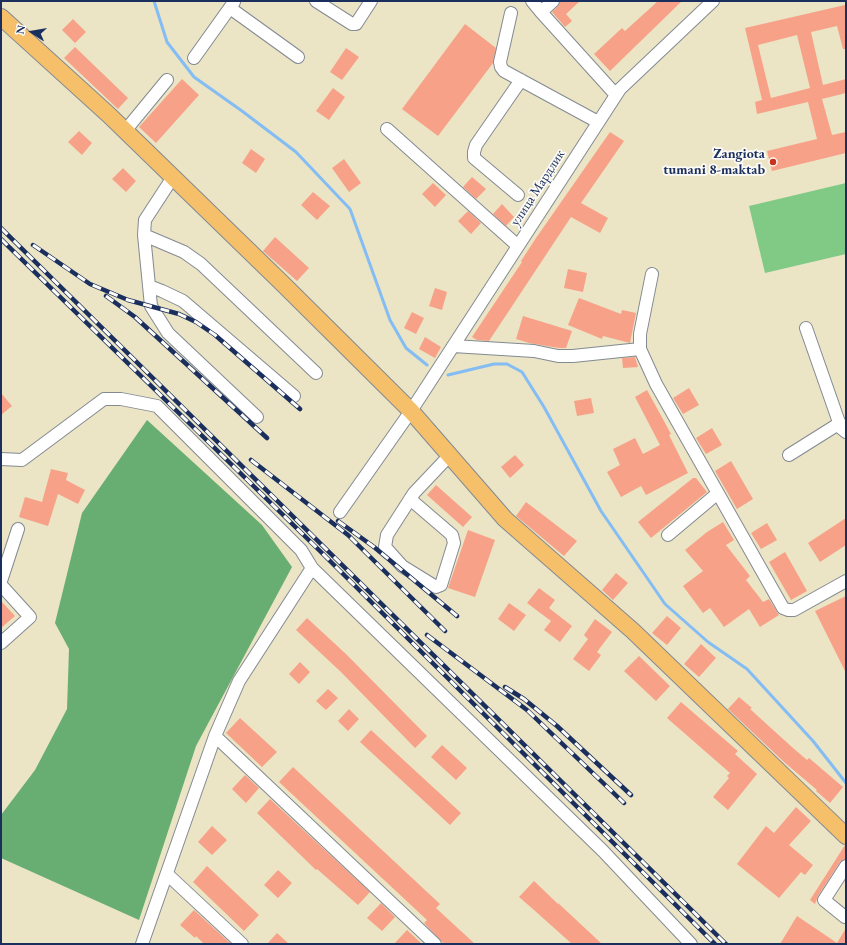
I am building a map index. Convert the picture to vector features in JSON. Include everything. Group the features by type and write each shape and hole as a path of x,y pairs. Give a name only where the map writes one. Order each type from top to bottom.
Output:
{"main road":[{"path":"1,17 125,131 283,284 410,411 504,519 633,631 846,836"}],"street":[{"path":"316,1 352,24 356,24 371,1"},
{"path":"532,1 540,12 616,95"},
{"path":"540,12 553,1"},
{"name":"улица Мардлик","path":"340,512 410,411 620,89 713,1"},
{"path":"194,58 232,4 298,56"},
{"path":"511,13 500,62 504,71 598,122"},
{"path":"125,131 167,80"},
{"path":"518,195 474,158 474,152 476,145 521,80"},
{"path":"388,129 518,246"},
{"path":"173,177 145,220 144,235 151,306 168,332 257,417"},
{"path":"144,235 184,252 201,264 316,373"},
{"path":"652,274 640,334 640,349 656,384 783,608 794,610 846,581"},
{"path":"149,286 183,301 294,396"},
{"path":"789,455 843,428 806,328"},
{"path":"453,346 534,351 558,356 573,356 640,349"},
{"path":"1,459 22,460 104,399 121,399 157,406 301,550 312,568 603,852 691,944"},
{"path":"410,499 452,535 454,543 441,585 436,587 402,566 385,547 387,535 410,499 414,493 449,456"},
{"path":"668,535 718,493"},
{"path":"1,581 18,528"},
{"path":"142,944 215,736 239,681 312,568"},
{"path":"1,585 30,617 1,643"},
{"path":"215,736 435,944"},
{"path":"845,917 824,900 846,866"},
{"path":"166,874 242,944"}],"green space":[{"path":"846,183 846,254 765,273 749,206"},
{"path":"147,420 262,525 292,567 196,746 139,920 1,858 1,815 35,770 67,709 69,649 55,623 82,513"}],"building":[{"path":"560,1 580,1 566,14 572,21 565,27 552,12 558,6"},
{"path":"658,1 682,1 610,71 594,54 622,28 625,31"},
{"path":"845,5 846,49 843,49 837,26 811,32 823,85 846,79 846,93 822,99 832,135 846,132 846,153 772,171 767,151 817,139 808,102 757,114 755,102 762,100 745,28","holes":["797,35 810,88 771,98 758,45"]},
{"path":"73,19 86,32 75,43 62,30"},
{"path":"465,24 496,48 493,63 438,136 402,109"},
{"path":"75,47 128,98 118,109 64,58"},
{"path":"346,48 359,57 342,80 330,72"},
{"path":"182,79 199,95 156,143 139,127"},
{"path":"333,88 345,97 329,120 316,111"},
{"path":"79,131 92,143 82,155 68,142"},
{"path":"610,132 624,141 581,203 608,218 600,233 571,217 489,341 477,340 472,337 522,262 521,261 536,238"},
{"path":"251,149 265,159 256,173 242,163"},
{"path":"344,159 361,183 349,192 332,168"},
{"path":"123,168 136,181 126,192 112,179"},
{"path":"472,177 486,189 476,199 463,187"},
{"path":"433,183 446,195 435,207 422,194"},
{"path":"313,192 330,206 317,220 301,205"},
{"path":"502,204 514,217 506,226 493,214"},
{"path":"468,211 481,223 471,234 458,221"},
{"path":"275,237 309,268 297,281 263,251"},
{"path":"568,269 587,273 583,292 564,288"},
{"path":"435,288 447,292 442,310 429,306"},
{"path":"579,298 621,314 622,310 636,313 630,343 603,336 602,339 568,325"},
{"path":"412,312 424,318 416,334 404,328"},
{"path":"523,316 572,331 566,348 529,343 516,339"},
{"path":"425,337 441,347 435,358 419,349"},
{"path":"635,357 638,367 623,368 622,358"},
{"path":"689,388 699,405 683,414 673,398"},
{"path":"647,390 671,434 669,435 688,473 646,495 641,486 621,497 607,472 620,465 613,449 635,438 643,454 660,445 635,397"},
{"path":"1,393 12,406 1,415"},
{"path":"591,398 594,413 577,416 574,401"},
{"path":"712,428 722,445 706,454 696,438"},
{"path":"515,455 524,465 510,478 501,467"},
{"path":"731,461 753,499 737,509 715,471"},
{"path":"51,469 68,473 66,480 85,490 78,504 58,494 48,526 19,517 25,497 42,502"},
{"path":"693,478 696,478 707,492 651,538 638,522"},
{"path":"436,485 472,517 463,527 427,495"},
{"path":"526,502 577,541 564,556 516,516"},
{"path":"846,518 846,545 820,562 808,543"},
{"path":"723,522 734,540 726,545 750,576 746,580 763,602 769,599 779,615 760,627 749,609 724,627 710,608 703,613 683,586 703,571 685,550 707,532"},
{"path":"767,523 777,540 761,549 751,533"},
{"path":"468,530 495,540 475,597 448,588"},
{"path":"785,552 807,591 791,600 769,562"},
{"path":"616,573 628,583 613,600 602,590"},
{"path":"539,588 555,600 549,608 572,626 560,642 544,630 551,621 527,603"},
{"path":"846,596 846,673 815,611"},
{"path":"1,601 15,616 1,628"},
{"path":"509,603 526,615 514,631 498,619"},
{"path":"667,616 681,628 667,645 652,633"},
{"path":"307,618 346,654 427,736 415,748 341,672 296,630"},
{"path":"595,619 612,632 597,652 601,655 589,671 573,659 588,639 584,635"},
{"path":"701,644 716,658 699,677 684,664"},
{"path":"639,656 670,686 656,701 624,671"},
{"path":"300,662 310,672 299,684 289,674"},
{"path":"328,689 338,698 326,710 316,701"},
{"path":"739,697 793,748 807,760 809,758 843,787 830,803 728,709"},
{"path":"681,702 738,751 735,754 757,774 728,810 713,797 729,778 727,776 730,773 667,718"},
{"path":"349,709 359,719 348,731 338,721"},
{"path":"240,718 277,752 262,767 226,733"},
{"path":"371,730 461,813 450,825 360,742"},
{"path":"442,745 467,768 456,780 431,757"},
{"path":"293,767 440,904 436,908 475,944 445,944 442,942 424,923 427,920 279,782"},
{"path":"245,775 259,788 246,803 232,789"},
{"path":"270,799 370,892 358,905 317,869 316,870 257,813"},
{"path":"796,807 811,821 789,845 813,865 805,875 801,872 779,898 737,864 766,826 774,833"},
{"path":"212,826 227,840 212,855 198,842"},
{"path":"845,845 846,859 840,862 818,896 815,904 810,900"},
{"path":"207,866 259,915 244,931 193,882"},
{"path":"278,870 292,883 278,898 264,885"},
{"path":"534,881 602,944 572,944 519,897"},
{"path":"381,903 395,917 382,931 367,918"},
{"path":"194,910 231,944 204,944 196,936 195,938 180,925"},
{"path":"797,916 837,943 846,928 846,944 780,944"},
{"path":"407,930 422,944 394,944"},
{"path":"277,933 289,944 267,944"}],"waterway":[{"path":"154,1 167,42 194,77 296,152 350,209 390,320 406,348 427,365"},
{"path":"448,375 494,364 507,364 522,372 544,407 601,511 665,604 708,642 747,669 813,741 846,783"}],"railway":[{"path":"1,228 726,944"},
{"path":"1,239 322,553 715,944"},
{"path":"33,245 90,284 128,300 179,314 196,322 215,335 300,409"},
{"path":"106,296 135,317 267,438"},
{"path":"251,460 348,535 445,631"},
{"path":"338,521 374,547 457,616"},
{"path":"427,635 527,710 624,803"},
{"path":"505,687 524,699 557,726 631,795"}],"place":[{"name":"Zangiota tumani 8-maktab","path":"773,162"}]}
